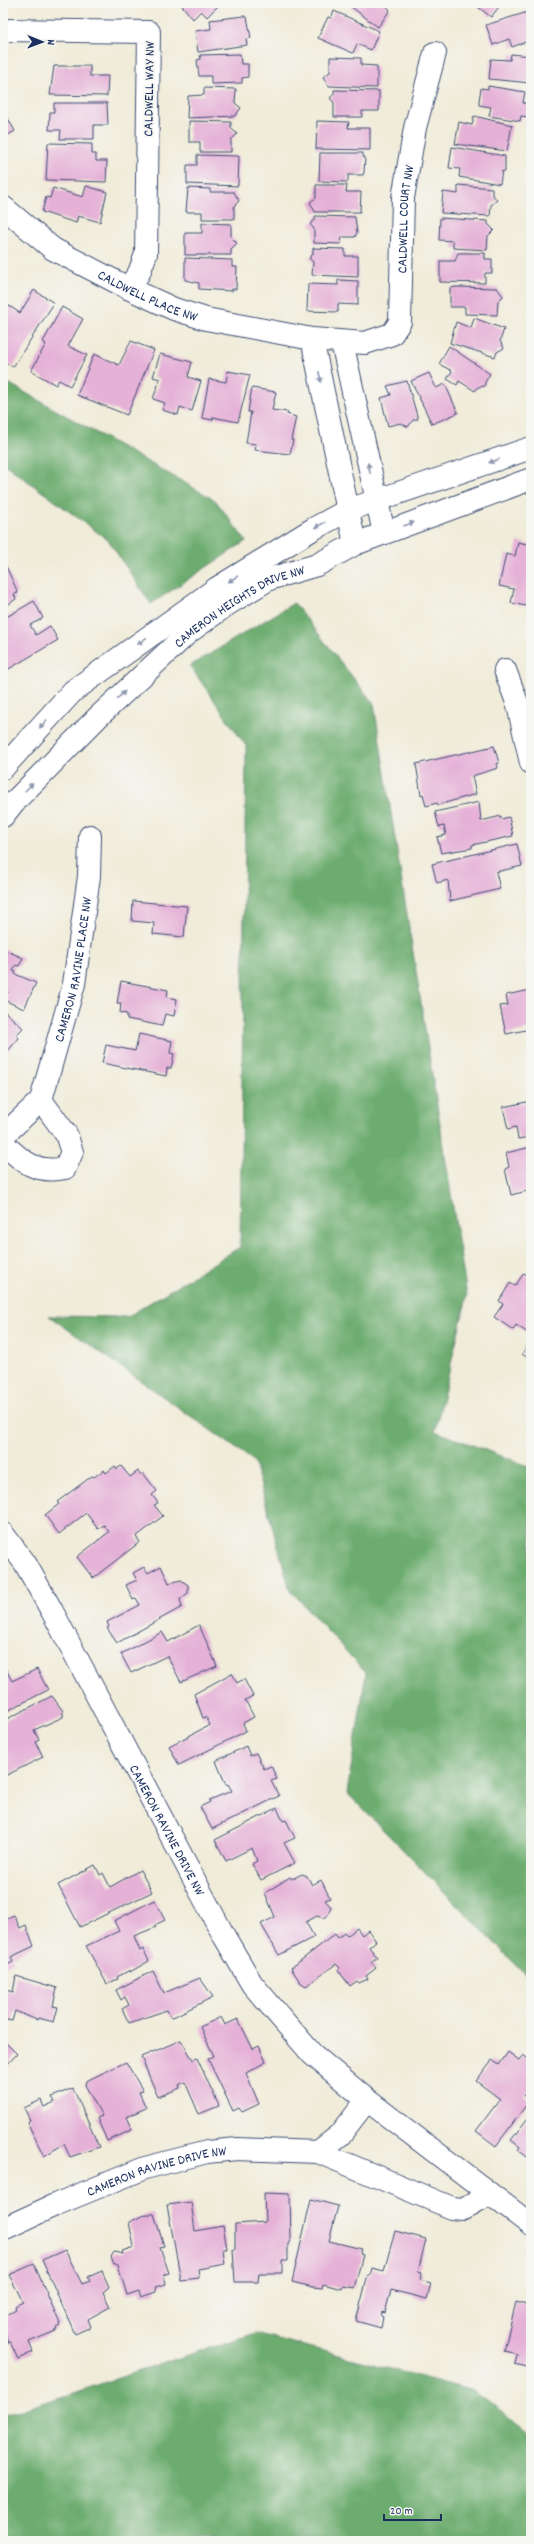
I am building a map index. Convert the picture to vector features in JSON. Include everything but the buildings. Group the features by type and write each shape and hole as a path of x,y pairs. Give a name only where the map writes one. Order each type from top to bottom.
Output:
{"street":[{"name":"CALDWELL WAY NW","path":"3,30 149,32 146,254 139,273 128,288"},
{"name":"CALDWELL COURT NW","path":"342,342 365,343 392,334 400,322 403,198 415,128 435,53"},
{"name":"CALDWELL PLACE NW","path":"3,207 53,248 128,288 174,309 206,319 312,339 342,342"},
{"path":"312,339 356,544"},
{"path":"342,342 384,533"},
{"name":"CAMERON HEIGHTS DRIVE NW","path":"3,768 73,691 181,625 266,558 348,510 376,502 531,448"},
{"name":"CAMERON HEIGHTS DRIVE NW","path":"3,816 14,802 98,717 181,625 228,604 269,579 316,565 356,544 531,479"},
{"path":"505,670 518,705 531,763"},
{"name":"CAMERON RAVINE PLACE NW","path":"41,1100 74,984 89,876 90,836"},
{"path":"3,1136 41,1100 66,1134 72,1152 64,1168 49,1171 30,1165 15,1155 3,1143"},
{"name":"CAMERON RAVINE DRIVE NW","path":"3,1534 25,1563 52,1611 224,1936 252,1984 312,2054 367,2100 531,2225"},
{"path":"318,2152 340,2135 367,2100"},
{"name":"CAMERON RAVINE DRIVE NW","path":"3,2229 57,2204 145,2168 207,2152 237,2149 318,2152 452,2208 463,2209 489,2194"}],"green space":[{"path":"3,380 215,500 246,541 151,604 108,540 3,463"},
{"path":"294,603 374,704 467,1296 435,1431 531,1467 531,1980 347,1793 366,1673 290,1590 254,1461 49,1316 127,1317 240,1247 246,746 190,666"},
{"path":"255,2333 474,2391 531,2435 531,2541 3,2541 3,2416"}]}
